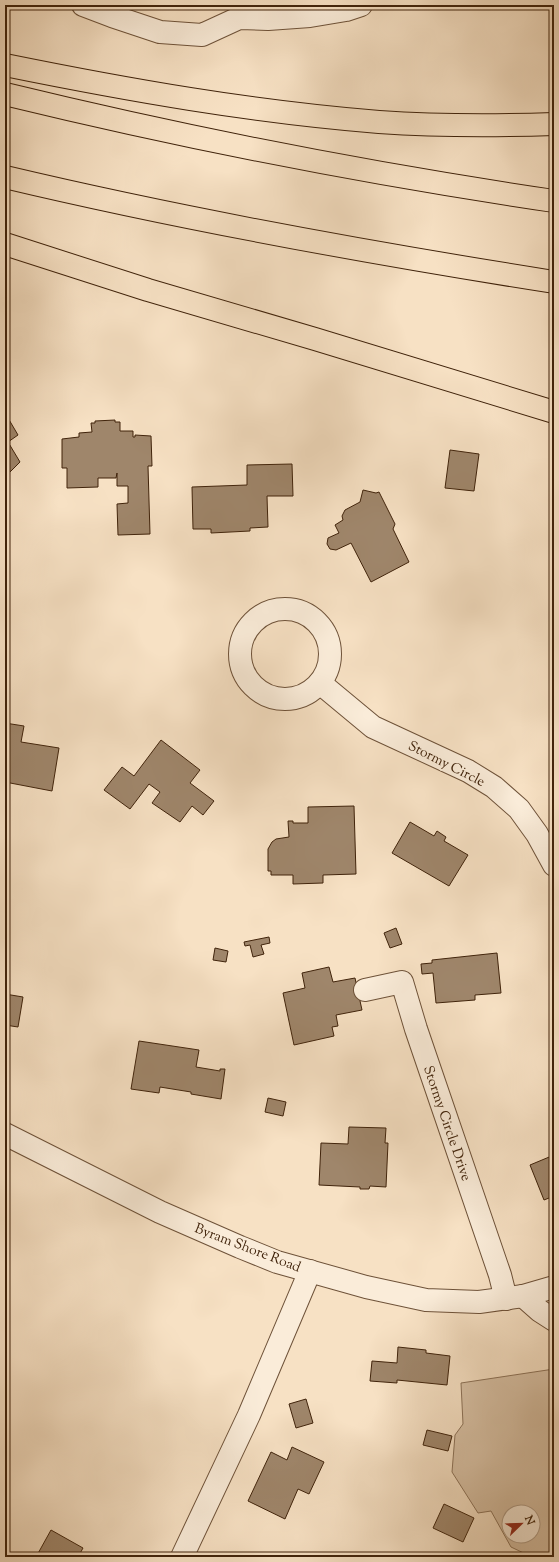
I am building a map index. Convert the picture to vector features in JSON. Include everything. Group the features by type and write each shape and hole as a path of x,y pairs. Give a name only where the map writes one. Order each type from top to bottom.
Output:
{"highway":[{"path":"5,65 125,88 188,98 342,118 429,124 554,124"},
{"path":"5,94 116,121 298,158 466,188 554,201"},
{"path":"5,177 114,201 289,236 457,267 554,282"},
{"path":"5,244 148,290 554,412"}],"street":[{"path":"83,5 160,32 202,35 242,11 268,19 310,16 346,10 362,5"},
{"path":"285,609 307,614 320,625 326,635 331,652 330,664 320,683 303,696 286,700 267,696 255,688 246,677 240,660 242,640 248,627 259,617 271,611 285,609"},
{"name":"Stormy Circle","path":"320,683 374,727 468,771 494,787 518,809 528,822 537,834 554,865"},
{"name":"Stormy Circle Drive","path":"366,990 402,982 418,1036 500,1275 515,1298"},
{"name":"Byram Shore Road","path":"5,1134 160,1212 240,1247 277,1262 366,1287 426,1300 478,1302 515,1298 554,1287"},
{"path":"182,1557 249,1415 310,1271"},
{"path":"515,1298 554,1320"}],"shaded area":[{"path":"554,1369 554,1556 532,1557 511,1547 509,1544 541,1544 541,1504 501,1504 501,1529 491,1511 478,1513 452,1472 455,1435 463,1424 461,1383"}],"building":[{"path":"8,418 18,435 8,442 20,462 5,477 5,420"},
{"path":"115,420 115,422 120,422 120,431 133,431 133,437 135,437 135,435 151,436 152,466 148,466 150,534 118,535 117,504 128,503 128,486 117,486 117,473 116,478 98,478 98,487 67,488 67,468 62,468 62,439 79,437 79,433 92,432 91,423 95,423 95,421"},
{"path":"450,450 479,454 474,491 445,488"},
{"path":"292,464 293,496 267,496 268,527 250,528 250,531 211,533 211,529 193,529 192,487 247,485 247,465"},
{"path":"363,490 376,493 379,492 395,524 393,529 409,562 371,582 351,543 336,550 330,549 327,544 328,538 339,533 335,525 343,520 342,516 345,510 360,502"},
{"path":"5,723 24,726 21,742 59,748 52,791 5,782"},
{"path":"161,740 200,770 190,783 214,801 203,815 192,806 180,822 152,803 160,792 149,784 130,809 104,790 122,767 134,776"},
{"path":"354,806 356,874 323,875 323,883 293,884 293,875 271,875 271,871 268,871 268,849 272,842 276,839 289,837 288,821 293,821 293,823 308,823 308,807"},
{"path":"410,822 434,836 437,831 446,837 444,841 468,855 449,886 392,853"},
{"path":"396,928 402,944 390,948 384,933"},
{"path":"269,937 270,943 261,945 264,954 253,957 250,945 245,946 244,942"},
{"path":"215,948 228,951 226,962 213,960"},
{"path":"497,953 501,993 475,995 475,1000 436,1003 433,973 422,974 421,964 432,963 432,960"},
{"path":"329,967 333,982 355,978 362,1010 336,1015 338,1026 332,1027 334,1036 294,1045 283,993 305,988 302,973"},
{"path":"5,994 23,997 18,1027 5,1025"},
{"path":"139,1041 199,1050 196,1067 220,1071 220,1069 225,1069 221,1099 160,1087 159,1093 131,1089"},
{"path":"268,1098 286,1102 283,1116 265,1112"},
{"path":"349,1127 386,1128 385,1143 388,1143 386,1187 370,1186 369,1189 360,1189 360,1187 319,1185 321,1143 348,1144"},
{"path":"554,1155 554,1196 544,1200 530,1165"},
{"path":"398,1347 426,1350 426,1353 450,1356 447,1385 397,1380 397,1383 370,1381 372,1361 397,1363"},
{"path":"306,1399 313,1423 296,1428 289,1404"},
{"path":"427,1430 452,1436 448,1451 423,1445"},
{"path":"292,1447 324,1462 309,1494 298,1489 285,1519 248,1501 271,1452 287,1460"},
{"path":"444,1504 474,1518 463,1542 433,1528"},
{"path":"51,1530 83,1548 78,1557 36,1557"}]}
